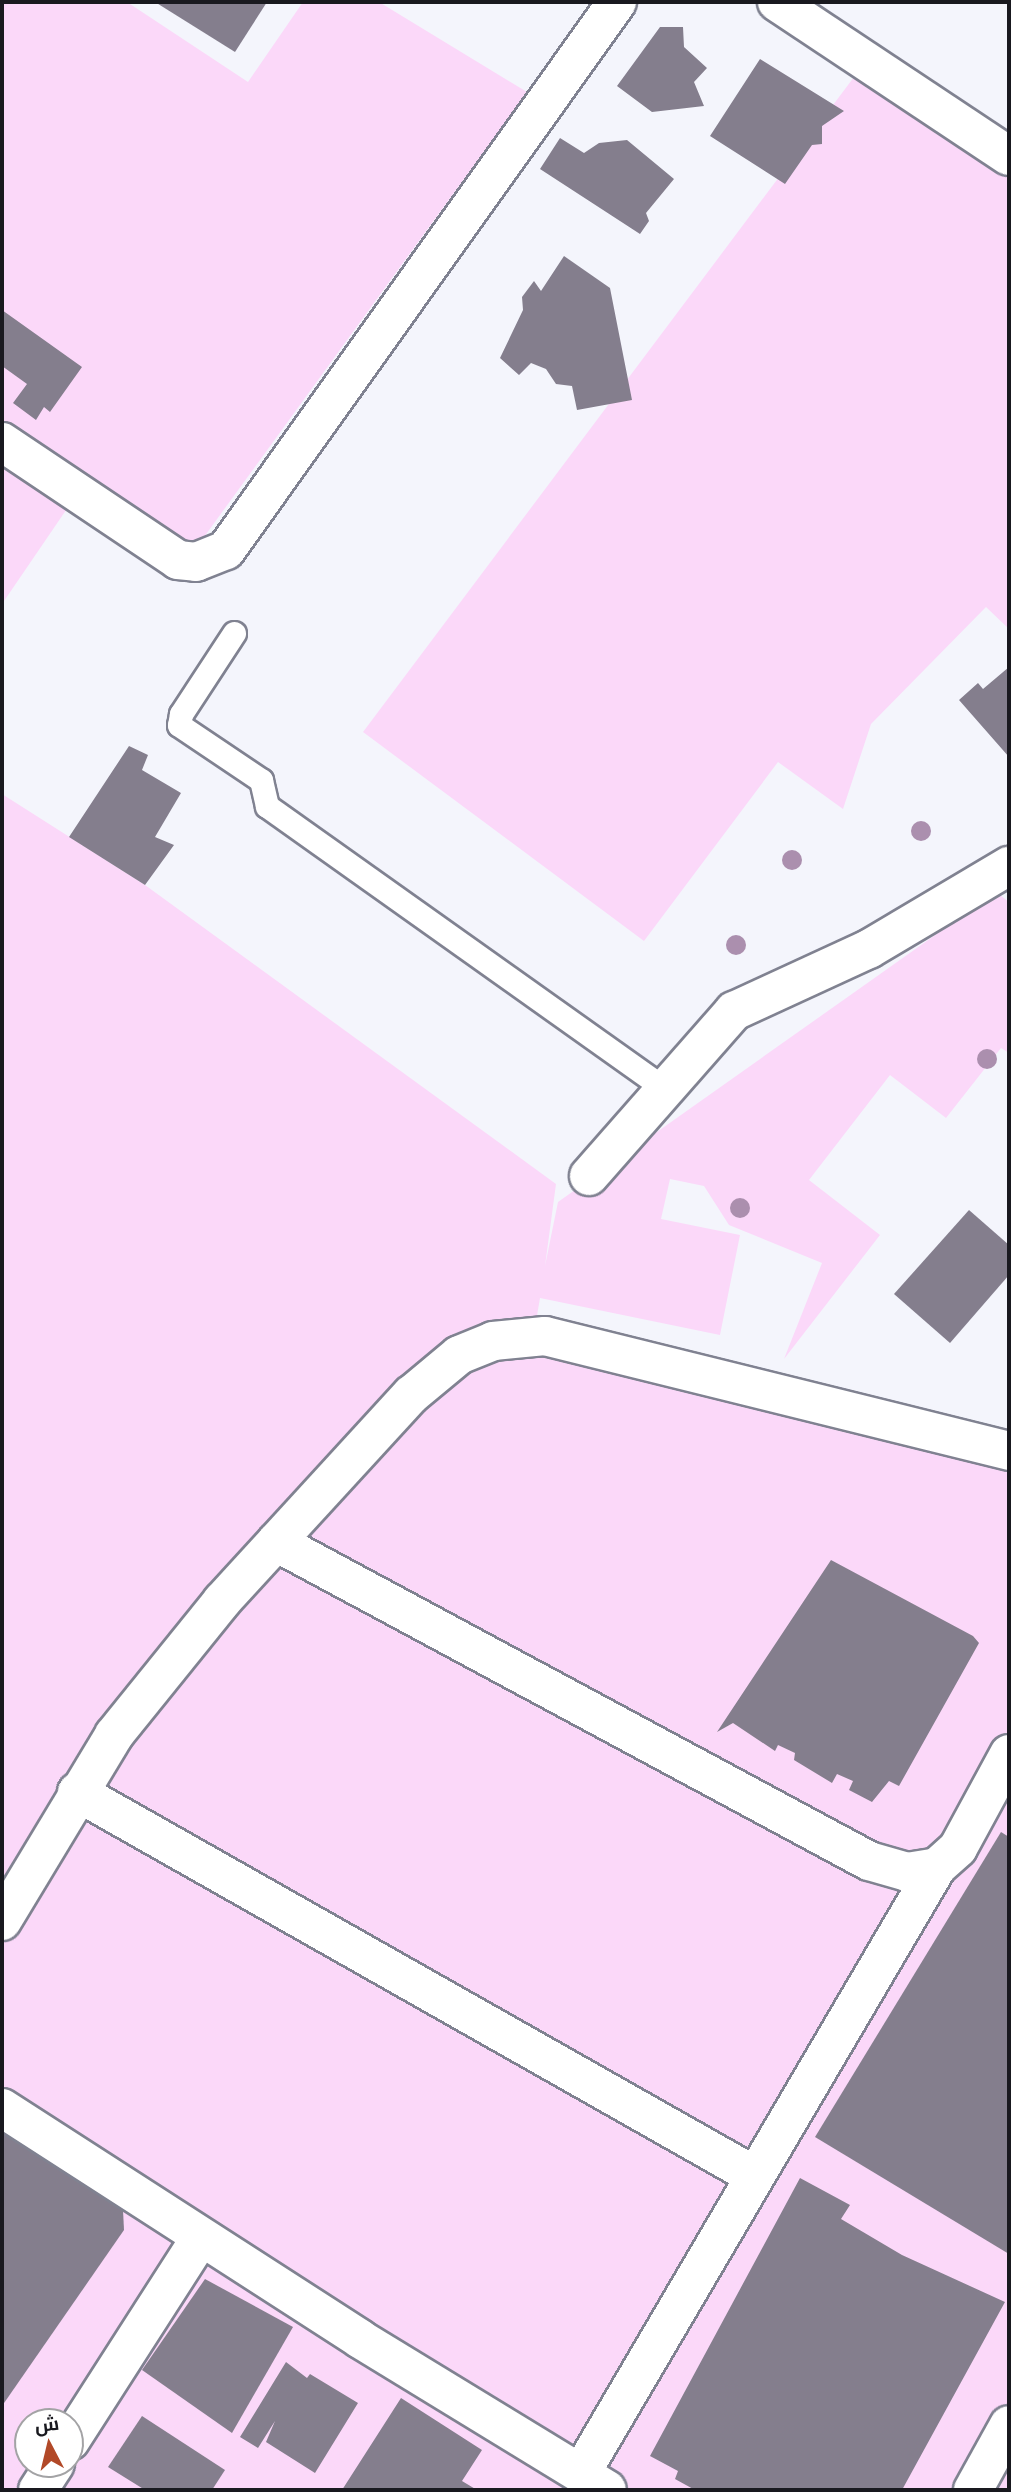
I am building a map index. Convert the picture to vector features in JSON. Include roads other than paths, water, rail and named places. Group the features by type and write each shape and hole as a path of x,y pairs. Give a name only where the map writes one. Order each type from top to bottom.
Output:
{"street":[{"path":"2,442 178,560 196,562 226,550 617,2"},
{"path":"777,2 1009,156"},
{"path":"589,1176 734,1011 869,949 1009,866"},
{"path":"2,1921 77,1792 122,1725 276,1542 411,1395 459,1355 493,1341 545,1336 1009,1451"},
{"path":"276,1542 869,1861 907,1872 937,1867"},
{"path":"2,2108 594,2482 755,2176 937,1867 958,1848 1009,1754"},
{"path":"77,1792 755,2176"},
{"path":"84,2419 201,2236"},
{"path":"973,2490 1009,2425"}],"lane":[{"path":"234,633 181,714 179,726 261,780 267,806 665,1089"}]}
